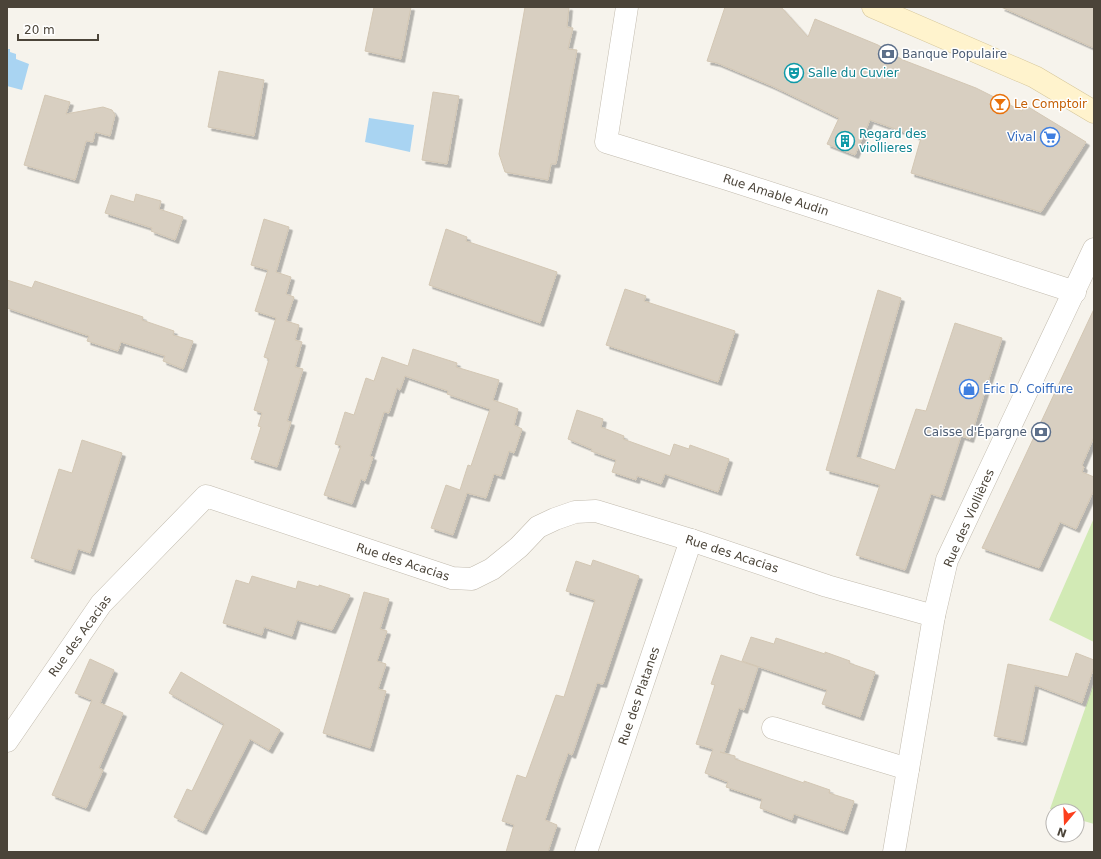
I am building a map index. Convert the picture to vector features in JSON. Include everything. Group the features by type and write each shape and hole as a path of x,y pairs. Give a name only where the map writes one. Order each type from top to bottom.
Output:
{"main road":[{"path":"873,7 1034,77 1094,112"}],"street":[{"name":"Rue Amable Audin","path":"627,7 621,37 606,142 1075,292"},
{"name":"Rue des Viollières","path":"894,852 934,616 947,560 1094,250"},
{"name":"Rue des Acacias","path":"7,740 102,604 206,496 452,578 472,579 492,569 519,547 538,527 575,512 596,511 692,540 827,586 934,616"},
{"name":"Rue des Platanes","path":"586,852 692,540"},
{"path":"773,728 908,770"}],"green space":[{"path":"1094,518 1094,642 1049,620"},
{"path":"1094,683 1094,824 1085,821 1085,803 1052,803"}],"water":[{"path":"7,49 10,49 10,52 16,54 16,59 29,64 22,90 7,86"},
{"path":"369,118 414,125 410,152 365,142"}],"building":[{"path":"374,7 411,7 401,59 365,51"},
{"path":"525,7 569,7 567,27 573,28 568,49 577,50 556,164 551,164 548,180 505,172 499,154"},
{"path":"725,7 781,7 808,37 815,19 878,45 903,60 976,88 1022,111 1025,105 1086,142 1041,212 911,173 921,138 870,120 855,155 827,144 839,118 772,86 717,63 707,61"},
{"path":"1001,7 1094,7 1094,48"},
{"path":"219,71 264,80 254,136 208,127"},
{"path":"433,92 459,96 447,164 422,160"},
{"path":"45,95 70,102 66,114 103,107 112,110 115,115 110,136 95,132 93,142 86,141 75,180 24,165"},
{"path":"136,194 161,201 159,209 183,217 175,240 151,231 152,228 105,213 111,195 134,202"},
{"path":"264,219 289,227 276,272 291,277 286,294 294,297 286,321 299,325 295,340 302,342 295,367 303,369 287,421 291,422 277,467 251,459 261,427 258,426 262,413 254,410 269,359 264,357 276,318 255,311 268,270 251,265"},
{"path":"446,229 467,237 466,241 557,272 540,323 429,285"},
{"path":"7,280 32,288 35,281 143,317 142,320 174,331 173,335 193,341 183,369 163,361 165,356 121,342 118,351 87,341 89,336 7,308"},
{"path":"625,289 646,296 644,301 735,331 718,382 606,345"},
{"path":"878,290 901,298 856,457 895,470 916,409 926,411 955,323 1002,338 970,439 961,436 941,497 931,494 905,570 856,555 880,485 826,470"},
{"path":"1094,309 1094,437 1082,465 1084,467 1082,472 1094,477 1094,490 1076,529 1060,522 1039,568 982,548"},
{"path":"413,349 457,363 456,367 499,380 493,400 518,409 514,425 522,429 514,453 509,451 501,476 494,474 486,498 467,493 453,535 431,528 446,485 460,490 468,465 471,466 490,409 447,394 448,391 405,376 400,390 397,388 389,413 384,412 370,456 373,457 365,481 361,479 352,504 324,495 341,446 335,444 345,412 354,415 366,378 374,381 382,357 408,366"},
{"path":"577,410 603,419 601,427 624,436 623,439 670,456 674,444 689,449 690,445 729,459 718,492 665,474 661,484 637,476 636,480 612,472 616,460 591,451 592,449 568,439"},
{"path":"82,440 122,453 90,553 78,549 71,571 31,558 59,469 72,473"},
{"path":"593,560 639,576 603,684 597,683 572,755 568,753 545,820 557,825 548,852 506,852 514,825 502,821 517,775 526,778 556,695 564,697 595,600 566,591 576,561 591,566"},
{"path":"252,576 296,589 298,581 319,587 319,585 350,595 332,630 297,620 292,636 264,627 262,635 223,623 236,580 249,584"},
{"path":"364,592 389,599 380,629 387,631 377,661 386,664 378,689 386,691 370,748 323,733"},
{"path":"751,637 774,644 776,638 825,654 825,652 850,661 849,663 875,672 860,717 822,704 827,690 742,661"},
{"path":"1076,653 1094,660 1094,667 1082,703 1035,685 1023,742 994,736 1008,664 1068,677"},
{"path":"721,655 758,667 744,710 739,708 724,753 720,752 735,756 735,759 804,783 804,781 830,790 829,793 854,801 844,831 794,814 792,820 760,808 762,799 726,787 728,782 705,773 713,749 696,744 715,685 711,684"},
{"path":"90,659 114,670 100,703 123,713 99,768 103,770 86,808 52,795 92,700 75,693"},
{"path":"181,672 280,730 269,750 250,739 203,831 174,817 187,789 192,791 224,724 169,693"}],"place":[{"name":"Banque Populaire","path":"888,54"},
{"name":"Salle du Cuvier","path":"794,73"},
{"name":"Le Comptoir","path":"1000,104"},
{"name":"Vival","path":"1050,137"},
{"name":"Regard des viollieres","path":"845,141"},
{"name":"Éric D. Coiffure","path":"969,389"},
{"name":"Caisse d'Épargne","path":"1041,432"}]}
